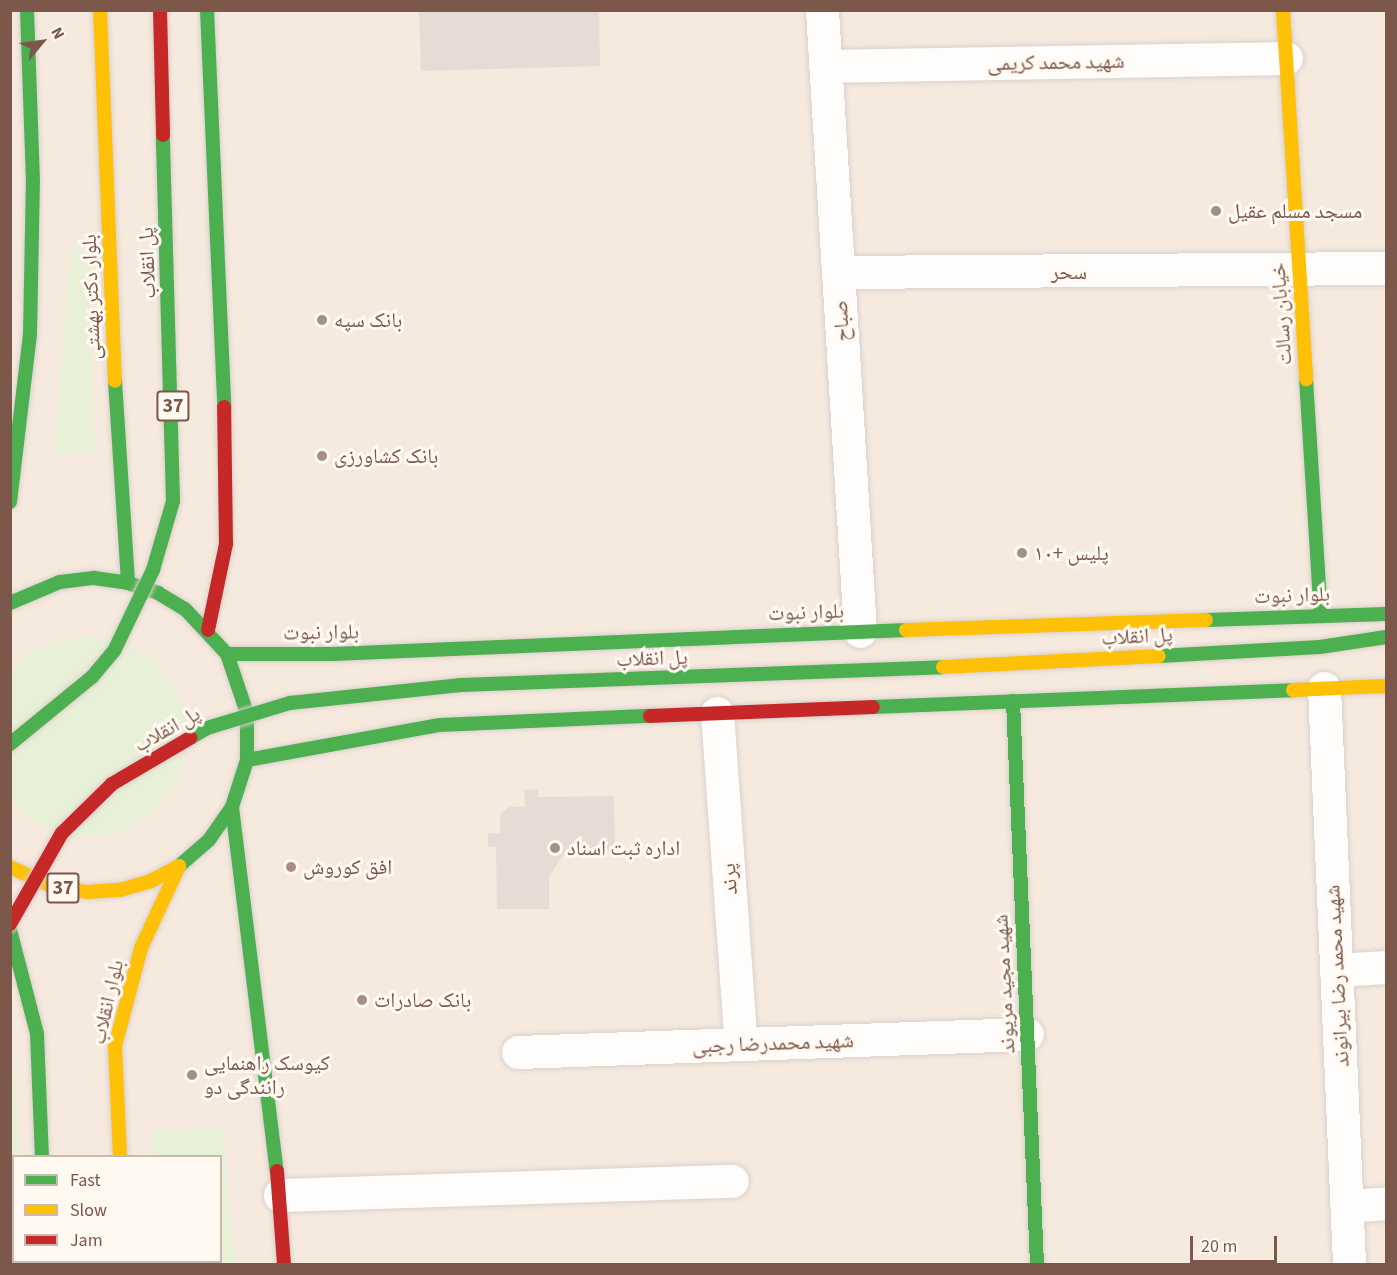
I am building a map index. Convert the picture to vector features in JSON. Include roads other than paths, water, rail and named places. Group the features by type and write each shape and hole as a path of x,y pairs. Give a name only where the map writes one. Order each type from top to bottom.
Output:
{"main road":[{"path":"10,502 30,334 33,182 27,10"},
{"name":"بلوار دکتر بهشتی","path":"100,10 109,198 111,327 128,583"},
{"name":"پل انقلاب","path":"10,744 92,677 114,651 153,570 173,501 160,10"},
{"path":"207,10 227,464 226,544 208,630"},
{"name":"خیابان رسالت","path":"1282,10 1321,615"},
{"name":"37","path":"10,603 60,582 94,578 128,583 158,593 185,609 208,630 227,654 247,713 247,760 232,807 209,840 179,866 130,887 88,892 56,888 10,867"},
{"name":"بلوار نبوت","path":"227,654 333,654 860,631 1386,614"},
{"name":"پل انقلاب","path":"10,924 62,833 112,784 207,728 290,703 461,685 841,673 1320,647 1386,637"},
{"path":"247,760 440,725 1386,686"},
{"name":"شهید مجید مریوند","path":"1013,701 1037,1264"},
{"path":"232,807 280,1195 285,1264"},
{"name":"بلوار انقلاب","path":"120,1155 115,1046 141,948 179,866"},
{"path":"10,930 37,1034 42,1155"}],"street":[{"name":"صباح","path":"822,10 860,631"},
{"name":"شهید محمد کریمی","path":"826,66 1286,58"},
{"name":"سحر","path":"838,273 1299,271 1386,268"},
{"name":"شهید محمد رضا بیرانوند","path":"1324,688 1350,1264"},
{"name":"پرند","path":"717,713 741,1044"},
{"path":"1336,970 1386,967"},
{"name":"شهید محمدرضا رجبی","path":"518,1052 1027,1034"},
{"path":"280,1195 732,1181"},
{"path":"1347,1206 1386,1203"}],"place":[{"name":"مسجد مسلم عقیل","path":"1216,211"},
{"name":"بانک سپه","path":"322,320"},
{"name":"بانک کشاورزی","path":"322,456"},
{"name":"پلیس +۱۰","path":"1022,553"},
{"name":"اداره ثبت اسناد","path":"555,848"},
{"name":"افق کوروش","path":"291,867"},
{"name":"بانک صادرات","path":"362,1000"},
{"name":"کیوسک راهنمایی رانندگی دو","path":"192,1075"}]}
